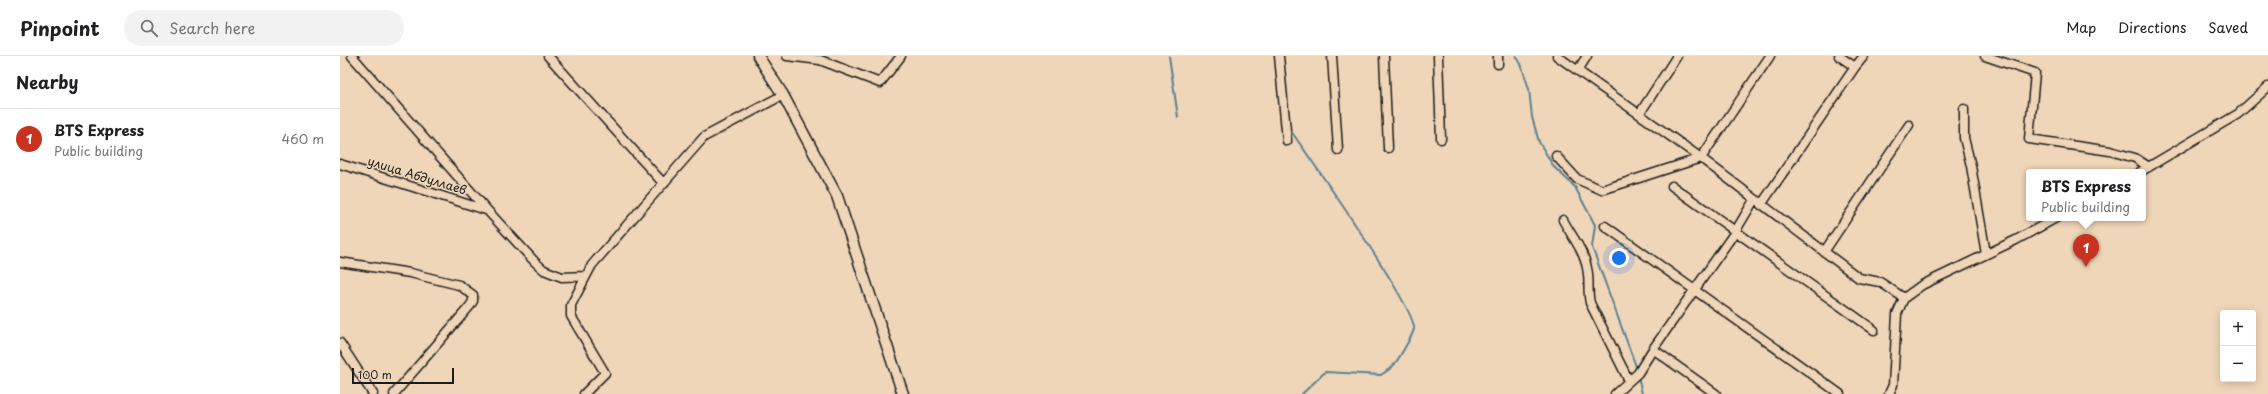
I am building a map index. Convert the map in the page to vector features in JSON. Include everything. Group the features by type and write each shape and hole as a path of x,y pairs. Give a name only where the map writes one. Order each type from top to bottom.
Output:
{"street":[{"path":"352,56 486,210 544,270 562,276 586,276"},
{"path":"548,56 664,184"},
{"path":"761,56 825,172 841,206 903,394"},
{"path":"787,56 820,60 880,83 901,56"},
{"path":"1279,56 1287,141"},
{"path":"1332,56 1338,150"},
{"path":"1384,56 1388,148"},
{"path":"1438,56 1441,139"},
{"path":"1557,56 1640,113 1859,278 1880,282 1904,298"},
{"path":"1578,70 1587,56"},
{"path":"1640,113 1677,56"},
{"path":"1556,156 1577,179 1602,190 1701,158 1770,56"},
{"path":"1839,56 1855,68"},
{"path":"1761,205 1864,56"},
{"path":"1985,56 2036,73 2029,139 2110,151 2135,158 2149,167"},
{"path":"2145,169 2238,114 2268,87"},
{"path":"584,394 605,373 571,316 570,310 592,265 664,184 704,136 783,95"},
{"path":"1964,109 1964,138 1971,166 1986,254"},
{"path":"1824,252 1909,125"},
{"name":"улица Абдуллаев","path":"340,164 486,210"},
{"path":"1672,186 1874,330"},
{"path":"1615,394 1638,373 1653,349 1735,232 1754,200"},
{"path":"1563,220 1586,262 1588,270 1587,291 1590,303 1630,381"},
{"path":"1889,394 1892,385 1897,314 1904,298 1922,285 2050,221"},
{"path":"1605,226 1840,394"},
{"path":"340,262 410,273 459,285 473,295 473,302 470,306 394,394"},
{"path":"340,343 373,394"},
{"path":"1653,349 1716,394"}],"waterway":[{"path":"1169,56 1178,117"},
{"path":"1516,56 1521,64 1529,89 1532,117 1539,142 1554,167 1575,187 1595,225 1592,247 1637,369"},
{"path":"1291,131 1381,264 1399,293 1410,316 1414,329 1405,348 1395,363 1381,375 1325,372 1302,394"},
{"path":"1638,376 1642,394"}],"place":[{"name":"BTS Express","path":"2086,267"}]}
